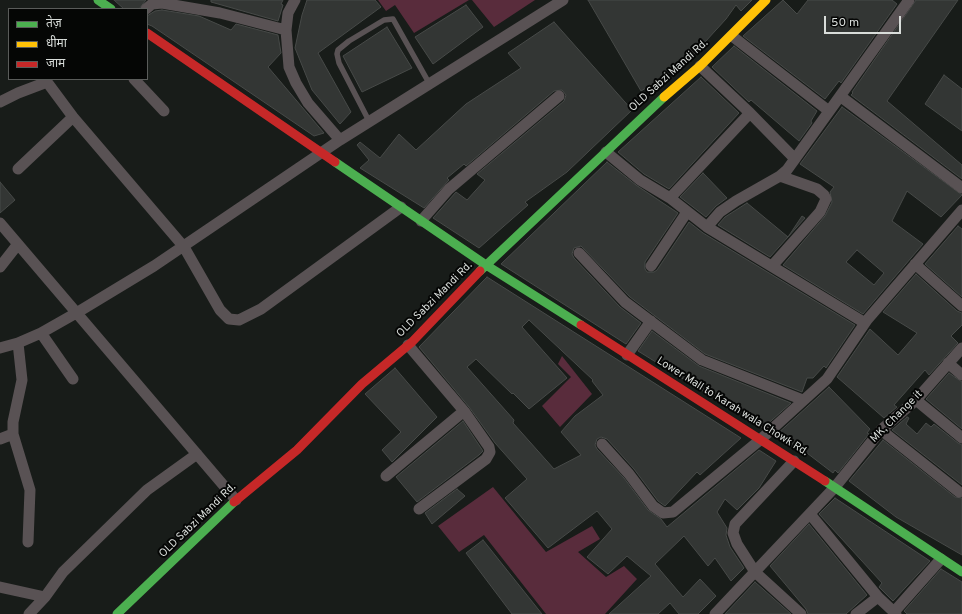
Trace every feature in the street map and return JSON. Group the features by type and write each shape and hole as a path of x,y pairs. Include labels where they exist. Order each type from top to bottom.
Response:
{"street":[{"path":"98,0 110,8"},
{"path":"295,0 288,13 286,30 289,66 296,83 308,103 340,140"},
{"path":"0,348 18,343 78,312 184,248 369,121 563,0"},
{"name":"OLD Sabzi Mandi Rd.","path":"117,614 193,543 236,500 297,450 362,384 408,345 486,265 646,114 732,36 766,0"},
{"path":"707,227 720,212 736,201 780,176 795,159 909,0"},
{"path":"147,8 152,4 162,3 220,13 286,30"},
{"name":"Lower Mall to Karah wala Chowk Rd.","path":"148,34 486,265 835,487 962,572"},
{"path":"732,36 829,112"},
{"path":"700,66 750,113 795,159"},
{"path":"0,102 49,80 73,117 184,248 220,310 229,319 239,320 261,309 401,207"},
{"path":"135,80 164,111"},
{"path":"421,221 450,189 559,96"},
{"path":"840,96 962,188"},
{"path":"670,198 750,113"},
{"path":"18,169 73,117"},
{"path":"606,152 640,180 670,198 707,227 865,323"},
{"path":"772,266 820,212 826,199 817,189 780,176"},
{"path":"602,444 629,474 653,506 669,514 673,512 760,440 826,379 865,323 962,210"},
{"path":"651,266 687,212"},
{"path":"0,223 78,312 236,500"},
{"path":"0,266 18,244"},
{"path":"579,253 625,302 702,360 803,400"},
{"path":"915,264 962,306"},
{"path":"627,355 651,321"},
{"path":"40,332 73,379"},
{"path":"18,343 22,380 13,422 13,434 30,490 28,542"},
{"path":"408,345 464,411 489,447 490,452 486,459 419,509"},
{"name":"MK, Change it","path":"715,614 835,487 881,430 916,400 962,348"},
{"path":"948,363 962,375"},
{"path":"916,400 962,438"},
{"path":"386,476 464,411"},
{"path":"881,430 959,492"},
{"path":"0,440 13,434"},
{"path":"29,614 45,597 63,572 147,490 197,454"},
{"path":"794,461 735,524 733,533 737,544 755,572 801,614"},
{"path":"810,514 878,597 895,613 941,559"},
{"path":"0,587 45,597"},
{"path":"856,614 878,597"}],"lane":[{"path":"369,121 347,82 336,54 338,50 350,41 384,20 393,20 429,83"}],"shaded area":[{"path":"378,0 469,0 414,33 395,5 386,11"},
{"path":"472,0 535,0 494,27"},
{"path":"562,356 592,394 560,427 542,406 571,377 558,364"},
{"path":"493,487 546,552 592,526 600,539 578,552 606,577 624,566 637,579 605,614 546,614 484,535 459,552 438,526"}],"building":[{"path":"114,0 146,0 140,8 123,8"},
{"path":"211,0 283,0 281,4 283,5 278,21 211,2"},
{"path":"307,0 375,0 381,7 318,53 351,112 340,124 312,90 295,48 302,15"},
{"path":"588,0 752,0 741,11 736,5 726,19 685,64 641,91"},
{"path":"783,0 797,14 808,0 892,0 897,4 841,83 839,81 825,99 743,36"},
{"path":"916,0 958,0 887,101 962,165 962,179 851,95"},
{"path":"466,5 483,27 433,64 415,37"},
{"path":"162,10 199,16 231,30 236,24 278,35 281,53 268,67 324,133 314,136 148,24 148,15 155,11"},
{"path":"554,22 632,110 567,172 525,202 528,205 479,248 433,218 456,192 467,200 485,180 477,174 564,101 566,95 562,90 554,91 466,166 464,164 447,178 449,180 424,208 360,168 369,160 357,145 360,142 380,158 399,134 416,150 466,104 521,68 508,53"},
{"path":"387,27 412,68 362,92 343,56"},
{"path":"734,46 817,111 811,121 812,123 799,141 751,100 749,102 712,67"},
{"path":"944,75 962,89 962,131 925,104"},
{"path":"701,77 739,113 669,189 644,174 618,152"},
{"path":"842,107 962,195 941,217 907,191 892,221 923,244 863,314 783,265 825,216 832,202 830,192 834,187 800,164","holes":["857,250 884,273 874,285 846,262"]},
{"path":"607,162 636,185 678,213 645,262 645,269 647,272 654,272 657,270 689,222 703,233 855,325 826,368 824,366 813,378 807,378 802,392 705,354 630,297 581,246 574,248 572,254 574,258 620,307 641,323 626,344 501,264"},
{"path":"703,173 727,198 716,206 706,217 680,197"},
{"path":"0,182 15,200 0,213"},
{"path":"747,203 788,237 770,257 718,225 725,217"},
{"path":"802,216 805,218 788,237"},
{"path":"958,226 962,229 962,297 925,264"},
{"path":"916,274 957,311 962,313 962,325 951,336 958,343 929,375 925,370 894,405 897,407 884,418 837,377 870,329 898,355 917,333 883,312"},
{"path":"487,277 741,438 700,475 697,472 665,506 658,501 634,469 607,439 601,437 597,439 595,445 597,449 624,478 648,510 661,519 667,527 759,450 776,461 759,488 737,510 725,499 717,512 727,528 726,535 730,547 744,568 731,581 715,558 708,566 684,536 655,564 683,597 700,579 716,596 698,614 679,614 670,603 658,614 609,614 651,576 627,556 608,574 587,557 612,529 597,511 548,548 505,498 527,479 495,443 469,407 419,347","holes":["529,320 593,380 592,381 603,395 575,416 561,432 581,455 554,469 513,423 514,420 467,367 476,359 529,409 567,378 522,327"]},
{"path":"652,331 699,366 791,403 763,428 708,391 706,393 638,351"},
{"path":"395,368 437,417 392,462 382,450 401,432 365,394"},
{"path":"949,373 962,382 962,429 926,399"},
{"path":"829,387 870,429 867,433 869,434 838,473 835,470 833,473 803,450 801,453 775,436"},
{"path":"907,417 909,418 906,424 917,434 926,423 931,427 934,424 962,445 962,485 892,430"},
{"path":"463,421 483,451 417,502 396,477"},
{"path":"883,440 955,497 962,498 962,555 896,517 849,481"},
{"path":"457,489 465,496 432,524 425,513"},
{"path":"835,498 930,561 893,601 879,587 882,583 819,514"},
{"path":"809,524 867,595 846,614 808,614 806,609 770,566"},
{"path":"483,540 542,614 512,614 466,553"},
{"path":"941,569 962,582 962,614 907,614 904,611"},
{"path":"755,582 791,614 725,614"}],"traffic: fast":[{"path":"98,0 110,8"},
{"path":"480,271 664,97"},
{"path":"335,162 486,265 581,325"},
{"path":"825,481 962,572"},
{"path":"117,614 234,502"}],"traffic: slow":[{"path":"664,97 700,66 766,0"}],"traffic: jam":[{"path":"148,34 335,162"},
{"path":"234,502 297,450 362,384 412,342 480,271"},
{"path":"581,325 825,481"}]}
